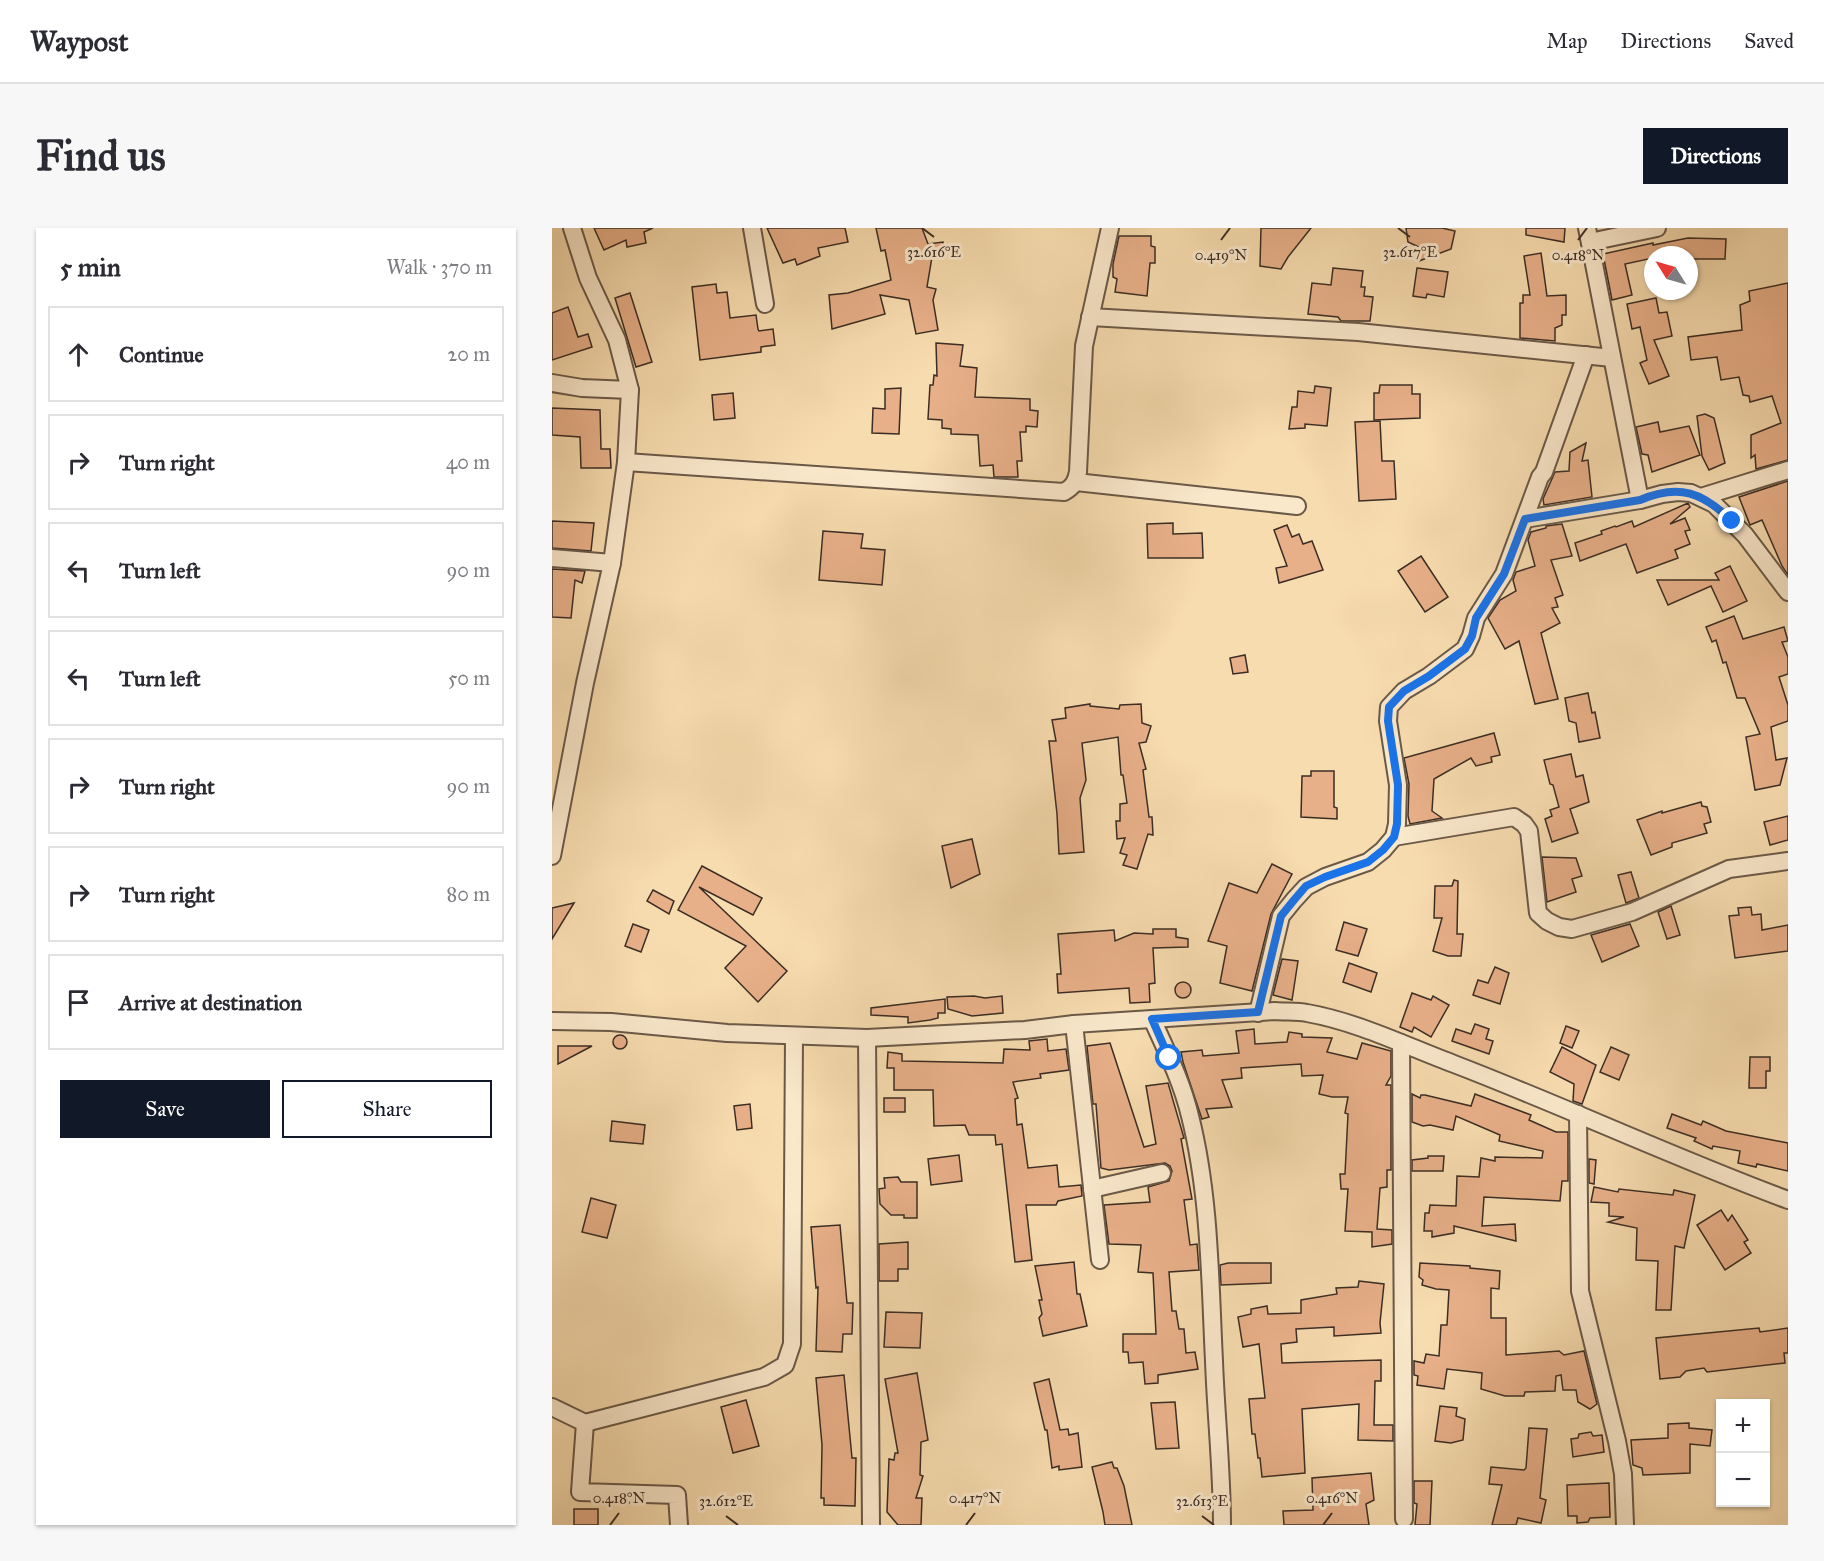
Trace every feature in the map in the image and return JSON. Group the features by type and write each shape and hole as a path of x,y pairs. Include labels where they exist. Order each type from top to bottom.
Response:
{"street":[{"path":"552,856 585,683 612,563 626,462 630,390 617,340 588,278 572,228"},
{"path":"752,228 765,304"},
{"path":"626,462 1064,492 1076,482 1078,472 1084,346 1110,228"},
{"path":"1640,500 1589,235 1657,228"},
{"path":"1090,317 1358,332 1612,358"},
{"path":"1258,1012 1281,916 1306,886 1368,862 1394,837 1397,824 1398,785 1388,721 1389,707 1404,691 1435,672 1465,649 1472,636 1476,618 1504,574 1586,355"},
{"path":"552,383 582,388 630,390"},
{"path":"1701,497 1788,470"},
{"path":"1076,482 1297,506"},
{"path":"1525,519 1678,492 1701,497 1714,504 1746,535 1788,592"},
{"path":"552,558 612,563"},
{"path":"1394,837 1514,817 1520,820 1529,831 1538,913 1559,927 1572,929 1632,912 1729,869 1788,861"},
{"path":"552,1021 611,1022 727,1033 867,1038 1025,1030 1074,1024 1258,1012 1305,1013 1352,1025 1401,1043 1788,1200"},
{"path":"1152,1019 1178,1078 1190,1116 1198,1161 1208,1236 1222,1484 1222,1525"},
{"path":"1074,1024 1100,1260"},
{"path":"552,1407 585,1423 764,1377 785,1365 792,1344 794,1036"},
{"path":"867,1038 871,1525"},
{"path":"1401,1043 1404,1519"},
{"path":"1578,1114 1580,1291 1617,1441 1623,1474 1624,1525"},
{"path":"1092,1189 1162,1173"},
{"path":"585,1423 579,1492 677,1495 679,1525"}],"building":[{"path":"594,228 653,228 644,232 646,243 627,247 626,240 604,250"},
{"path":"767,228 845,228 848,242 818,248 820,256 797,265 795,259 783,263"},
{"path":"876,228 922,228 928,244 943,242 945,255 932,257 927,287 936,289 933,300 938,330 916,334 909,300 880,295 885,314 832,329 829,295 848,293 891,280 885,250 881,251"},
{"path":"1261,228 1311,228 1281,269 1260,266"},
{"path":"1406,228 1442,228 1455,231 1451,249 1419,261 1421,248 1408,242"},
{"path":"1526,228 1565,228 1564,242 1526,235"},
{"path":"1119,236 1151,236 1151,246 1155,247 1155,263 1150,263 1147,296 1115,292 1117,279 1113,277 1113,264"},
{"path":"1688,238 1726,239 1725,259 1698,259 1698,246 1644,246 1644,260 1625,264 1632,295 1612,300 1603,254 1653,243 1653,245"},
{"path":"1541,253 1547,296 1566,295 1566,315 1562,315 1562,325 1555,328 1555,341 1520,338 1520,303 1523,303 1523,295 1530,295 1524,256"},
{"path":"1333,268 1363,271 1361,287 1365,287 1364,296 1373,297 1370,321 1341,321 1338,317 1308,314 1312,283 1331,285"},
{"path":"1417,268 1448,272 1444,297 1427,294 1426,298 1413,296"},
{"path":"1788,283 1788,460 1756,469 1755,455 1751,458 1751,435 1781,423 1772,396 1750,402 1749,396 1743,395 1739,377 1721,380 1717,357 1691,360 1688,337 1742,330 1740,305 1750,301 1749,291"},
{"path":"716,284 717,293 727,292 730,318 756,315 759,331 773,329 775,345 761,347 761,352 700,360 692,287"},
{"path":"630,293 652,362 636,367 615,298"},
{"path":"1656,300 1659,313 1667,312 1672,336 1654,340 1669,376 1649,384 1640,363 1647,360 1640,327 1632,329 1627,304"},
{"path":"568,307 578,337 588,334 592,347 552,360 552,313"},
{"path":"936,343 963,345 960,366 977,368 975,397 1030,399 1030,410 1038,411 1037,427 1026,426 1026,432 1020,432 1022,461 1017,461 1018,477 994,477 993,465 980,466 978,435 951,434 951,429 942,428 942,420 928,419 930,385 933,385 934,375 937,376"},
{"path":"1380,385 1412,385 1412,394 1420,394 1420,418 1374,420 1374,393 1379,393"},
{"path":"1315,386 1331,388 1327,426 1305,424 1305,428 1289,429 1292,407 1297,407 1298,391 1314,393"},
{"path":"901,388 899,434 872,433 873,408 885,409 885,389"},
{"path":"733,393 735,418 714,420 712,395"},
{"path":"552,408 600,410 601,449 610,449 611,468 581,468 580,437 552,435"},
{"path":"1705,414 1714,418 1725,463 1709,470 1702,456 1697,416"},
{"path":"1380,421 1382,461 1394,461 1396,499 1359,501 1355,422"},
{"path":"1658,422 1660,432 1689,426 1700,455 1652,472 1648,455 1642,454 1636,427"},
{"path":"1586,443 1582,461 1588,460 1592,497 1544,505 1543,499 1555,472 1569,471 1570,452"},
{"path":"1788,481 1788,575 1762,520 1750,525 1739,497"},
{"path":"1688,503 1690,507 1670,524 1685,518 1690,530 1685,531 1690,544 1675,550 1678,558 1637,573 1626,544 1580,561 1575,543 1602,534 1601,531 1632,521 1634,527"},
{"path":"552,521 594,523 591,551 552,548"},
{"path":"1173,523 1173,534 1202,533 1203,558 1148,558 1147,524"},
{"path":"1562,524 1572,556 1551,560 1563,595 1555,598 1558,607 1552,608 1560,623 1541,633 1558,699 1535,704 1519,641 1505,649 1488,618 1500,600 1516,591 1513,580 1516,572 1535,566 1528,540 1531,532 1546,528 1546,526"},
{"path":"1287,525 1292,537 1299,534 1303,544 1312,541 1323,570 1279,583 1276,568 1287,566 1274,530"},
{"path":"823,531 863,534 861,548 885,550 882,585 819,580"},
{"path":"1421,556 1448,597 1425,612 1398,571"},
{"path":"1730,566 1747,601 1723,612 1711,586 1668,605 1657,580 1719,580 1715,573"},
{"path":"552,569 585,571 582,583 575,580 571,618 552,617"},
{"path":"1734,616 1743,639 1784,627 1788,641 1782,642 1788,657 1788,674 1779,677 1788,705 1788,721 1771,727 1776,760 1787,758 1780,785 1755,790 1746,737 1760,734 1745,698 1737,698 1726,662 1723,663 1716,640 1712,642 1706,627"},
{"path":"1245,655 1248,672 1233,674 1230,658"},
{"path":"1588,693 1592,713 1595,712 1600,738 1579,742 1576,723 1569,721 1565,698"},
{"path":"1090,704 1090,706 1119,709 1120,705 1141,704 1142,723 1151,726 1146,742 1139,743 1146,769 1143,770 1153,835 1148,834 1137,869 1123,865 1127,855 1120,853 1125,838 1117,839 1116,821 1120,821 1120,804 1127,803 1123,775 1121,775 1118,737 1082,743 1086,780 1080,798 1084,852 1059,854 1049,741 1056,741 1052,720 1066,718 1065,708"},
{"path":"1494,733 1500,755 1491,757 1492,762 1476,766 1471,758 1434,779 1432,811 1442,818 1410,824 1409,784 1404,758"},
{"path":"1571,754 1576,777 1583,775 1589,802 1570,809 1578,833 1552,842 1545,819 1552,816 1550,810 1559,807 1544,760"},
{"path":"1311,771 1334,771 1334,807 1337,808 1337,819 1301,817 1302,776 1311,776"},
{"path":"1701,802 1702,806 1707,807 1711,822 1704,824 1707,833 1672,843 1672,847 1651,855 1637,820 1662,811 1662,813"},
{"path":"1788,816 1788,840 1770,845 1764,822"},
{"path":"972,839 980,874 951,888 942,846"},
{"path":"1542,857 1576,858 1582,876 1572,879 1576,892 1547,902"},
{"path":"1272,864 1292,874 1271,914 1252,991 1220,983 1227,946 1208,941 1229,883 1257,893"},
{"path":"702,866 762,898 753,915 699,887 787,971 758,1002 725,968 746,946 678,910"},
{"path":"1631,872 1639,898 1626,903 1618,875"},
{"path":"1454,880 1458,881 1457,934 1463,934 1461,956 1448,956 1433,951 1442,918 1434,918 1435,886 1452,886"},
{"path":"653,890 674,901 669,914 647,901"},
{"path":"574,903 552,939 552,908"},
{"path":"1671,906 1680,935 1667,939 1658,912"},
{"path":"1751,907 1752,915 1761,914 1762,930 1788,925 1788,951 1735,958 1729,916 1739,915 1738,908"},
{"path":"1344,922 1367,929 1358,956 1336,950"},
{"path":"633,924 649,930 641,952 625,946"},
{"path":"1630,924 1639,946 1602,962 1591,935"},
{"path":"1153,929 1176,929 1176,937 1188,939 1188,947 1153,948 1155,983 1149,984 1150,1002 1130,1003 1129,988 1058,993 1057,974 1061,974 1058,934 1114,930 1115,941 1134,933 1153,934"},
{"path":"1282,959 1298,961 1292,1000 1273,995"},
{"path":"1349,963 1377,973 1371,992 1343,982"},
{"path":"1495,967 1509,973 1500,1004 1473,995 1478,980 1488,983"},
{"path":"1180,982 1186,982 1191,990 1189,996 1180,998 1175,993 1175,987"},
{"path":"1412,993 1431,1000 1433,996 1449,1005 1431,1037 1414,1027 1412,1032 1400,1027"},
{"path":"1002,996 1003,1013 972,1016 948,1009 947,997 985,998"},
{"path":"945,999 945,1013 938,1013 938,1018 930,1020 908,1023 908,1017 871,1015 871,1008"},
{"path":"1475,1024 1489,1029 1486,1039 1493,1041 1489,1054 1452,1041 1456,1029 1471,1034"},
{"path":"1566,1026 1579,1031 1572,1048 1560,1043"},
{"path":"1254,1029 1255,1044 1287,1042 1289,1032 1302,1034 1302,1037 1332,1038 1327,1052 1357,1059 1362,1043 1391,1051 1391,1076 1386,1085 1391,1085 1391,1170 1387,1170 1387,1187 1380,1188 1377,1229 1392,1230 1392,1244 1372,1247 1372,1232 1345,1231 1348,1189 1341,1189 1340,1174 1345,1174 1348,1114 1345,1113 1348,1097 1319,1094 1323,1075 1302,1076 1301,1064 1241,1068 1242,1078 1222,1080 1232,1107 1206,1109 1209,1117 1202,1119 1181,1052 1202,1050 1203,1056 1239,1053 1236,1031"},
{"path":"617,1035 623,1035 627,1042 623,1049 617,1049 613,1045 613,1039"},
{"path":"1047,1039 1048,1051 1066,1049 1069,1070 1040,1074 1041,1078 1013,1082 1018,1098 1015,1099 1017,1125 1022,1124 1028,1168 1057,1165 1059,1187 1081,1185 1082,1196 1058,1201 1056,1205 1026,1205 1032,1260 1015,1262 1002,1144 996,1145 995,1135 969,1135 965,1125 934,1126 933,1090 894,1090 894,1068 887,1068 888,1052 902,1054 902,1061 1003,1063 1004,1049 1030,1050 1029,1041"},
{"path":"1110,1043 1144,1147 1156,1144 1146,1086 1168,1083 1184,1138 1181,1139 1192,1199 1184,1200 1190,1245 1197,1244 1199,1270 1169,1272 1172,1311 1176,1311 1179,1329 1184,1329 1186,1353 1195,1352 1198,1369 1158,1375 1158,1383 1145,1384 1143,1362 1129,1363 1128,1352 1123,1352 1123,1334 1156,1334 1153,1273 1138,1272 1141,1245 1109,1244 1104,1205 1150,1202 1148,1187 1169,1181 1172,1171 1165,1163 1109,1170 1101,1168 1096,1104 1093,1104 1087,1046"},
{"path":"558,1046 592,1046 558,1064"},
{"path":"1562,1047 1596,1065 1582,1104 1573,1101 1574,1084 1550,1072"},
{"path":"1611,1047 1629,1055 1619,1080 1600,1072"},
{"path":"1750,1057 1770,1057 1770,1071 1766,1071 1766,1088 1749,1088"},
{"path":"1412,1094 1420,1098 1421,1095 1425,1095 1471,1106 1475,1094 1531,1115 1529,1120 1556,1132 1568,1132 1568,1181 1562,1181 1560,1201 1484,1197 1482,1226 1515,1224 1516,1241 1454,1226 1454,1233 1432,1237 1432,1231 1424,1231 1425,1213 1429,1213 1430,1205 1456,1206 1457,1176 1479,1177 1481,1158 1495,1161 1495,1157 1542,1158 1543,1151 1499,1141 1500,1135 1456,1116 1453,1130 1430,1125 1423,1126 1412,1122"},
{"path":"884,1098 905,1098 905,1112 884,1112"},
{"path":"750,1104 752,1128 737,1130 734,1106"},
{"path":"1672,1114 1701,1125 1703,1121 1726,1131 1788,1143 1788,1171 1757,1164 1756,1167 1738,1163 1740,1151 1713,1146 1712,1149 1694,1141 1696,1138 1667,1128"},
{"path":"612,1121 645,1125 643,1144 610,1141"},
{"path":"959,1155 962,1181 931,1185 928,1159"},
{"path":"1428,1156 1444,1156 1443,1171 1412,1171 1412,1160 1428,1158"},
{"path":"1589,1159 1596,1160 1594,1184 1589,1183"},
{"path":"898,1177 901,1182 917,1182 917,1218 891,1215 880,1204 879,1189 885,1188 884,1178"},
{"path":"1594,1187 1618,1192 1619,1189 1673,1195 1674,1190 1695,1195 1684,1248 1675,1246 1671,1310 1656,1310 1658,1261 1636,1260 1637,1228 1608,1222 1624,1217 1609,1216 1609,1203 1591,1202"},
{"path":"591,1198 616,1205 607,1238 582,1232"},
{"path":"1721,1210 1728,1221 1732,1215 1748,1240 1744,1242 1751,1253 1725,1270 1697,1225"},
{"path":"840,1225 847,1303 853,1303 852,1334 843,1334 842,1352 816,1351 818,1287 816,1288 811,1227"},
{"path":"908,1242 908,1269 898,1269 898,1281 879,1281 879,1244"},
{"path":"1074,1262 1077,1294 1080,1294 1087,1326 1043,1336 1039,1318 1042,1314 1039,1300 1042,1300 1035,1266"},
{"path":"1271,1263 1271,1283 1221,1285 1220,1265"},
{"path":"1420,1263 1470,1266 1470,1268 1500,1271 1499,1289 1491,1288 1491,1318 1506,1318 1506,1355 1559,1351 1564,1355 1584,1351 1597,1404 1590,1409 1578,1402 1576,1390 1563,1390 1561,1375 1556,1376 1555,1391 1525,1392 1524,1396 1505,1396 1481,1389 1482,1373 1447,1369 1444,1389 1417,1385 1418,1376 1414,1375 1414,1361 1424,1363 1426,1354 1439,1356 1441,1325 1447,1325 1449,1290 1422,1285 1423,1280 1419,1277"},
{"path":"1359,1281 1384,1284 1381,1333 1334,1336 1334,1327 1296,1329 1297,1342 1281,1344 1282,1363 1381,1360 1381,1381 1375,1381 1374,1425 1393,1425 1393,1441 1358,1440 1359,1404 1302,1409 1305,1473 1262,1477 1255,1434 1252,1434 1249,1399 1265,1398 1259,1344 1243,1347 1238,1317 1251,1314 1251,1309 1267,1306 1268,1314 1301,1313 1301,1300 1337,1294 1336,1288 1358,1287"},
{"path":"886,1312 922,1313 920,1348 884,1347"},
{"path":"1759,1328 1760,1332 1788,1328 1788,1353 1784,1353 1785,1363 1707,1372 1704,1368 1686,1371 1680,1377 1660,1379 1656,1338"},
{"path":"917,1373 928,1440 921,1442 920,1475 923,1476 916,1498 922,1498 921,1525 898,1525 887,1512 889,1459 894,1460 895,1453 898,1453 885,1379"},
{"path":"844,1375 852,1458 856,1458 855,1506 824,1505 824,1498 821,1498 822,1445 816,1378"},
{"path":"1049,1379 1060,1430 1068,1429 1069,1435 1078,1433 1082,1467 1059,1470 1059,1466 1052,1468 1047,1430 1045,1430 1034,1383"},
{"path":"746,1400 759,1446 733,1453 721,1407"},
{"path":"1175,1402 1179,1448 1156,1449 1151,1403"},
{"path":"1440,1406 1457,1408 1456,1416 1465,1419 1463,1440 1451,1443 1435,1441"},
{"path":"1689,1423 1689,1428 1712,1430 1710,1446 1690,1444 1690,1473 1643,1475 1642,1468 1633,1465 1631,1440 1668,1438 1668,1424"},
{"path":"1529,1428 1547,1429 1540,1498 1546,1500 1541,1523 1518,1518 1516,1525 1492,1525 1502,1485 1489,1484 1491,1467 1524,1470 1526,1468"},
{"path":"1591,1432 1593,1436 1602,1435 1604,1452 1573,1457 1571,1439 1578,1438 1579,1434"},
{"path":"1112,1462 1124,1486 1132,1525 1105,1525 1092,1467"},
{"path":"1371,1473 1374,1500 1366,1504 1369,1525 1284,1525 1283,1511 1313,1510 1312,1478"},
{"path":"1414,1481 1432,1481 1430,1525 1415,1525 1417,1504 1414,1503"},
{"path":"1609,1483 1610,1517 1590,1518 1588,1522 1577,1523 1577,1516 1568,1516 1567,1485"},
{"path":"574,1509 598,1509 598,1525 574,1525"}],"route":[{"path":"1169,1058 1152,1019 1258,1012 1281,916 1306,886 1368,862 1394,837 1397,824 1398,785 1387,713 1389,707 1404,691 1429,676 1465,649 1472,636 1476,618 1504,574 1525,519 1678,492 1701,497 1714,504 1732,521"}]}
